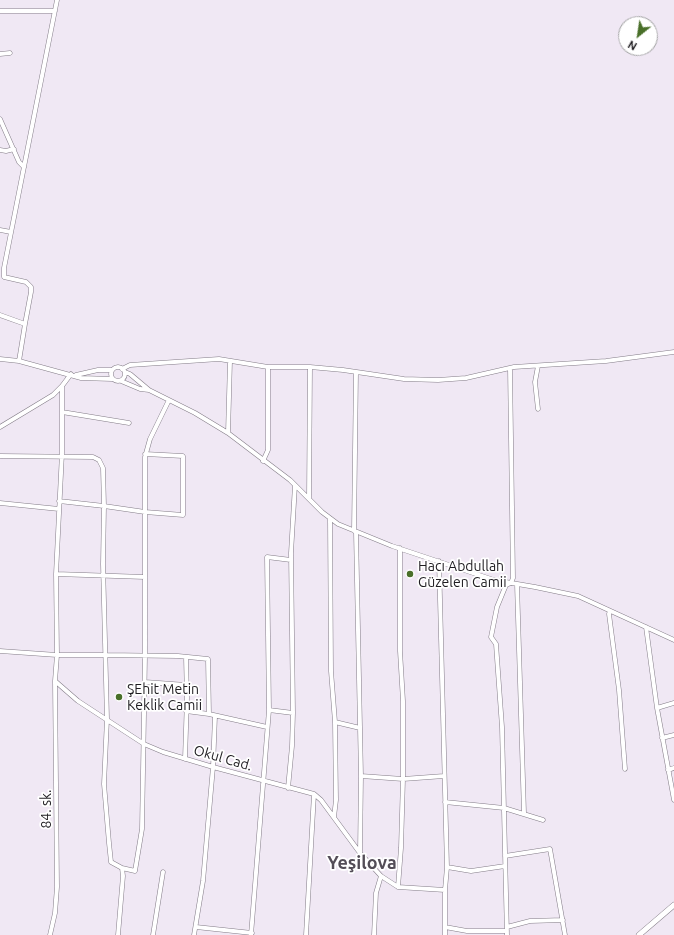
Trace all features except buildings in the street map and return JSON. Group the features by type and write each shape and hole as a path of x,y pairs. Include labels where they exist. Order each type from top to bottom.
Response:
{"street":[{"path":"19,361 31,287 26,282 2,277 57,0"},
{"path":"0,11 55,11"},
{"path":"0,54 10,53"},
{"path":"0,119 19,162 24,167"},
{"path":"0,150 6,151 14,149"},
{"path":"0,230 11,232"},
{"path":"0,315 25,324"},
{"path":"123,370 130,365 219,359 230,362 268,366 310,367 356,372 404,380 438,380 466,378 510,368 606,361 674,352"},
{"path":"0,359 19,361 81,378 112,379 140,389 149,390"},
{"path":"228,433 230,362"},
{"path":"263,461 268,450 268,366"},
{"path":"538,366 535,382 538,409"},
{"path":"0,426 53,395 73,375 98,370 112,370 117,367 130,374 149,390 195,413 228,433 294,485 309,500 338,524 400,548 494,580 578,596 674,640"},
{"path":"309,500 310,367"},
{"path":"507,931 502,727 496,644 491,637 497,607 506,585 511,583 513,578 510,368"},
{"path":"112,370 110,373 112,379"},
{"path":"121,381 124,377 123,370"},
{"path":"356,372 355,531 361,776 360,853"},
{"path":"55,681 57,656 56,574 62,456 62,386"},
{"path":"0,456 90,457 99,460 103,468 107,719 104,784 111,862 122,868 136,871 142,829 144,744 145,454 150,439 169,400"},
{"path":"62,412 129,423"},
{"path":"59,501 145,512 183,515 183,456 145,454"},
{"path":"288,788 293,713 291,560 294,485"},
{"path":"0,503 59,509"},
{"path":"330,518 331,671 335,722 336,800 334,817"},
{"path":"398,888 403,779 403,701 400,651 400,548"},
{"path":"196,927 252,934 269,710 268,557 291,560"},
{"path":"439,561 444,802 447,867 445,890 445,935"},
{"path":"56,574 145,577"},
{"path":"517,584 524,814"},
{"path":"610,611 609,614 619,690 625,769"},
{"path":"646,627 657,708 674,800"},
{"path":"0,651 57,656 106,655 208,659 209,714"},
{"path":"185,758 186,657"},
{"name":"Okul Cad.","path":"55,681 78,701 144,744 163,752 213,767 314,794"},
{"name":"84. sk.","path":"50,935 55,913 57,887 55,681"},
{"path":"145,682 186,685"},
{"path":"657,708 674,703"},
{"path":"269,710 293,713"},
{"path":"186,711 209,714 267,727"},
{"path":"194,935 203,881 213,767 215,716"},
{"path":"335,722 360,728"},
{"path":"662,738 674,735"},
{"path":"668,770 674,768"},
{"path":"361,776 403,779 444,776"},
{"path":"314,794 321,800 360,853 381,876 398,888 445,890"},
{"path":"306,935 314,794"},
{"path":"444,802 504,808 543,820"},
{"path":"505,856 550,849 565,935"},
{"path":"447,867 471,871 505,866"},
{"path":"118,935 123,876 122,868"},
{"path":"153,935 163,872"},
{"path":"374,935 376,893 381,876"},
{"path":"639,935 674,905"},
{"path":"445,927 484,933 507,931 530,921 563,920"}],"place":[{"name":"Hacı Abdullah Güzelen Camii","path":"410,574"},
{"name":"ŞEhit Metin Keklik Camii","path":"119,697"}],"district":[{"name":"Yeşilova","path":"362,863"}]}
